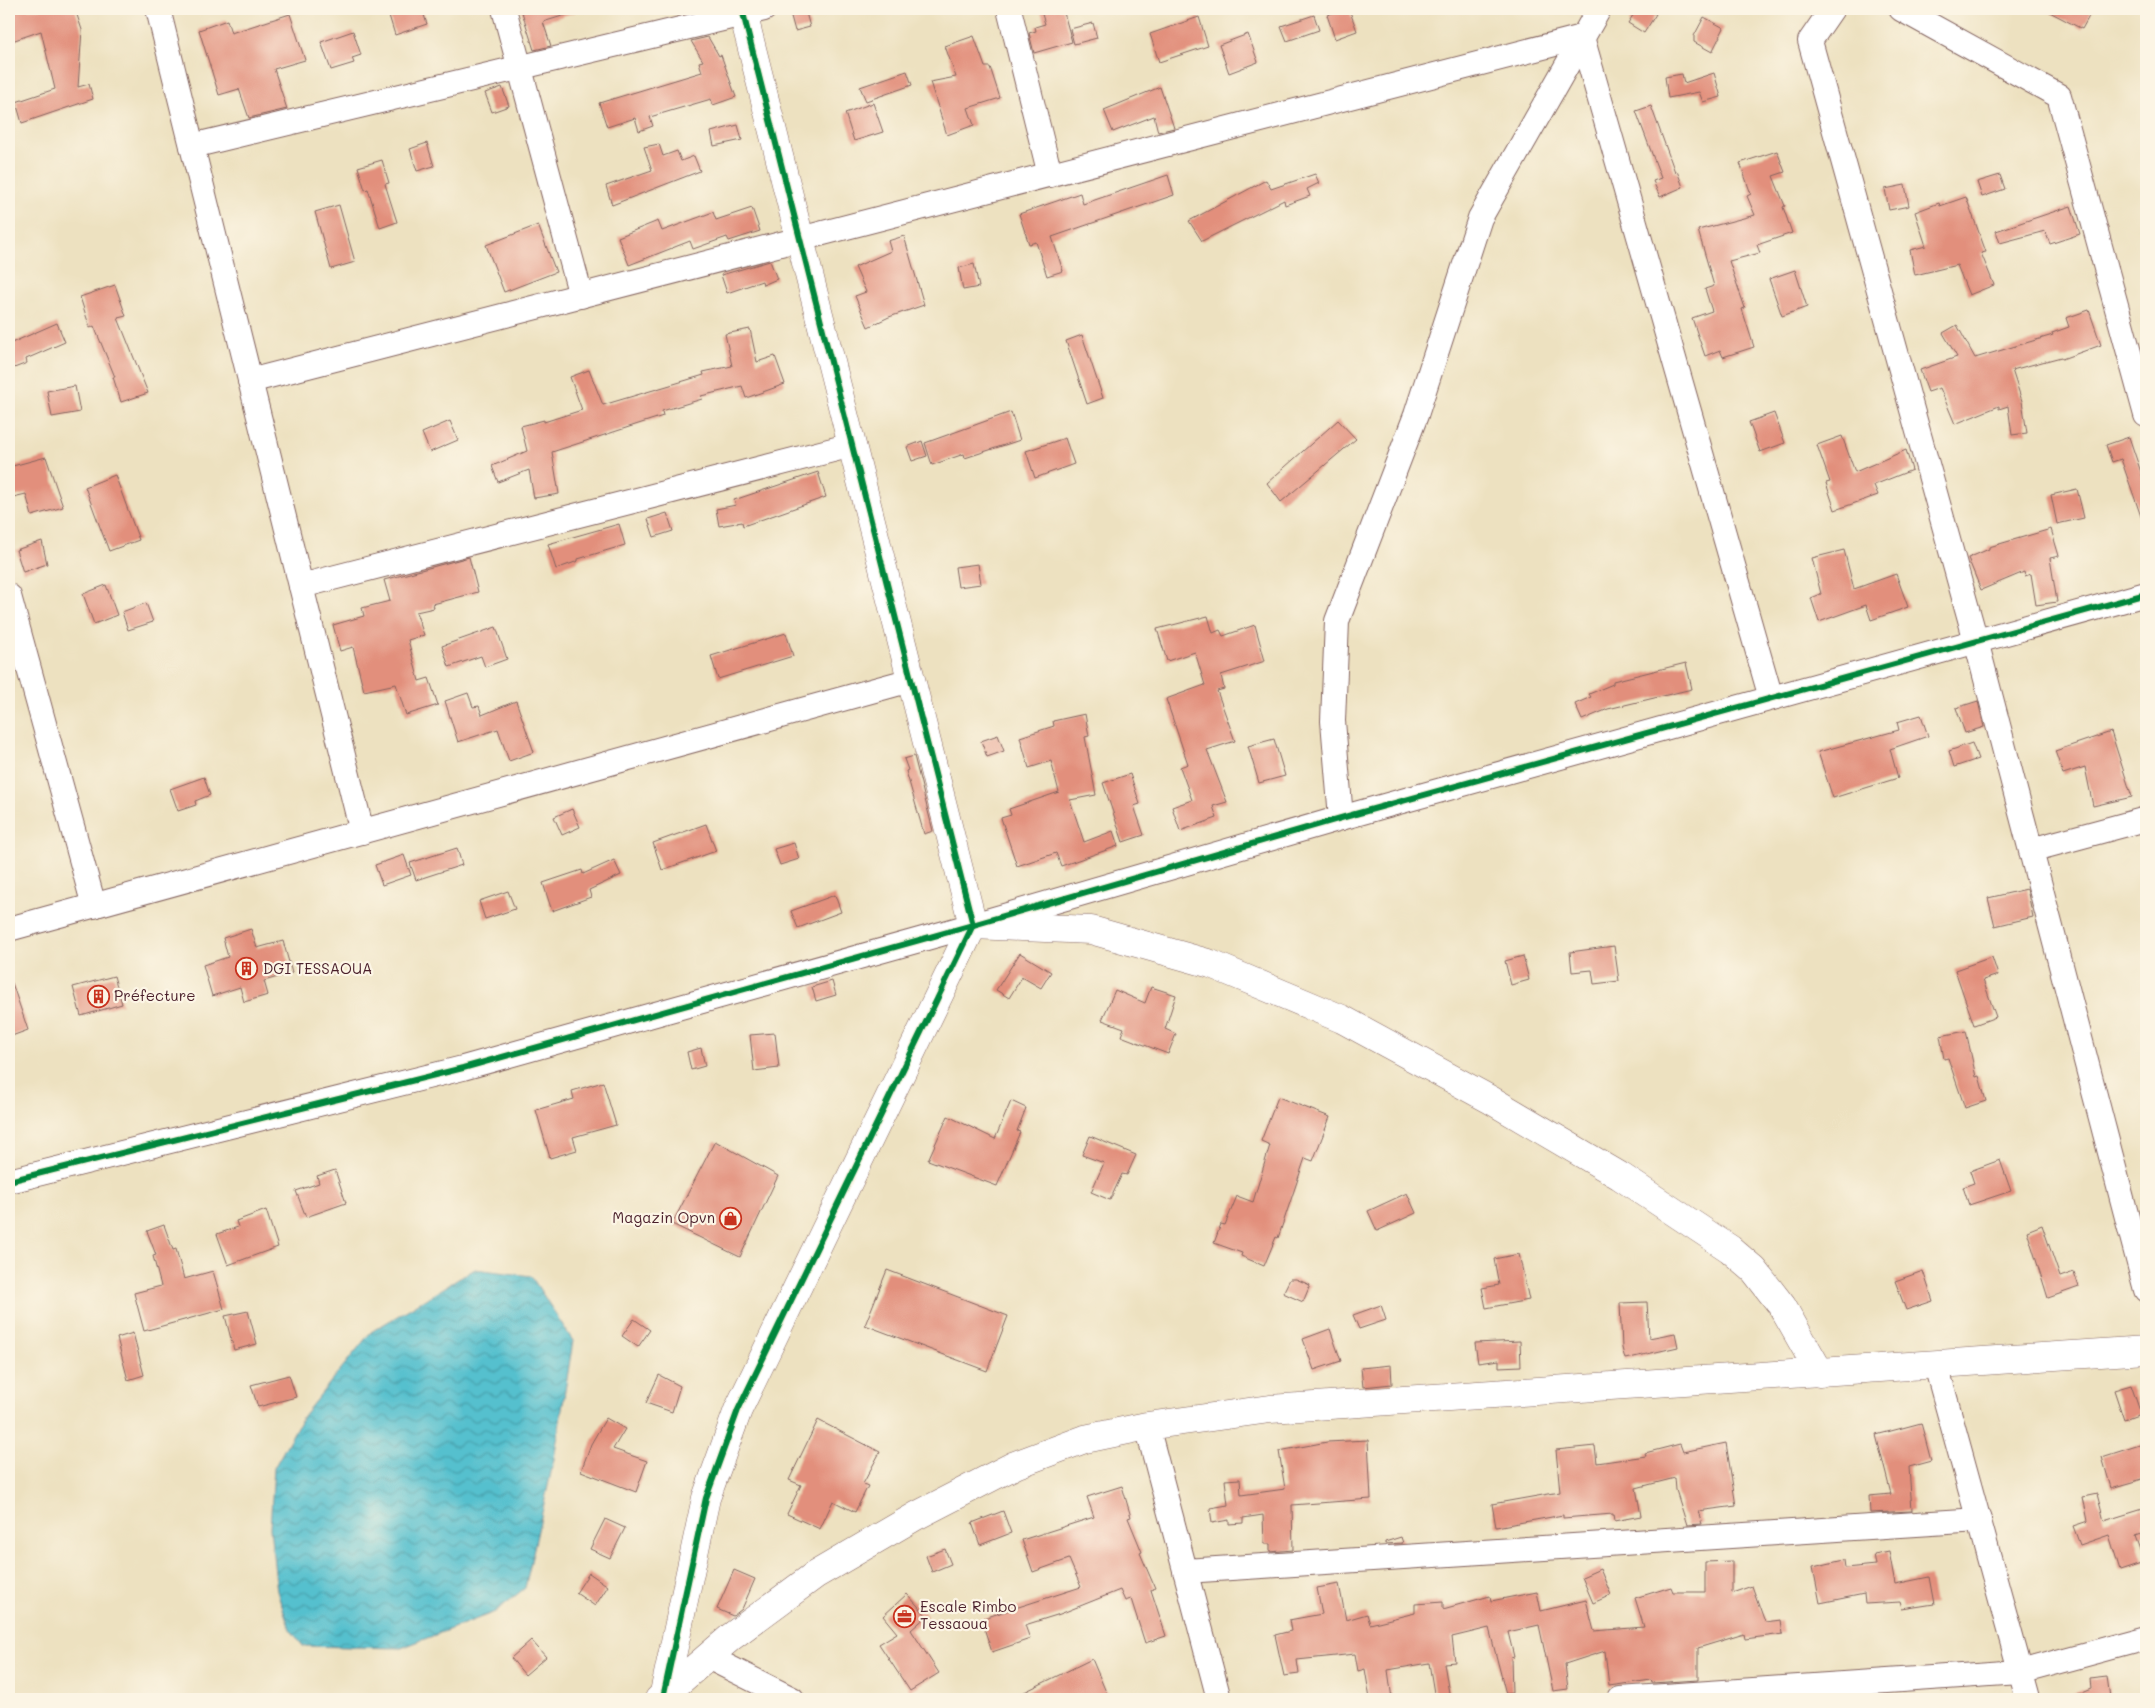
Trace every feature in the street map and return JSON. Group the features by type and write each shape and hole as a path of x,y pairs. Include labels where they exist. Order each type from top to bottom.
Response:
{"main road":[{"path":"662,1696 706,1498 738,1410 973,925 800,239 750,11"},
{"path":"973,925 1091,930 1211,964 1342,1019 1491,1100 1620,1176 1730,1249 1754,1270 1782,1306 1820,1373"},
{"path":"662,1696 708,1657 815,1574 916,1516 1016,1465 1085,1439 1147,1426 1270,1409 2146,1350"}],"street":[{"path":"158,9 362,832"},
{"path":"504,9 580,296"},
{"path":"1009,9 1050,175"},
{"path":"1341,818 1333,721 1337,620 1416,415 1480,218 1599,9"},
{"path":"1832,9 1810,41 2141,1248 2146,1290"},
{"path":"1901,9 2059,96 2146,415"},
{"path":"192,146 750,11"},
{"path":"250,381 1582,37"},
{"path":"1582,37 1771,698"},
{"path":"301,586 852,444"},
{"path":"9,1181 463,1068 973,925 1341,818 2146,594"},
{"path":"9,596 94,906"},
{"path":"9,929 911,680"},
{"path":"2031,850 2146,819"},
{"path":"1936,1365 2028,1699"},
{"path":"1147,1426 1219,1699"},
{"path":"1185,1571 1979,1520"},
{"path":"1620,1699 2020,1672 2146,1638"},
{"path":"708,1657 792,1699"}],"water":[{"path":"475,1269 531,1276 573,1341 554,1459 525,1588 495,1612 401,1648 303,1646 290,1629 277,1591 270,1528 274,1468 303,1416 371,1332"}],"building":[{"path":"9,9 75,9 82,30 78,87 89,84 93,99 22,123 16,102 55,89 41,31 9,42"},
{"path":"387,9 422,9 427,24 395,35"},
{"path":"521,9 575,9 575,12 543,22 551,46 534,50"},
{"path":"789,9 805,9 810,27 795,31"},
{"path":"1063,9 1072,42 1034,53 1029,33 1036,31 1035,27 1045,24 1041,11"},
{"path":"1349,9 1357,31 1335,39 1327,15"},
{"path":"1637,9 1646,9 1656,14 1644,33 1628,23"},
{"path":"2044,9 2093,9 2082,29"},
{"path":"290,14 305,60 274,69 287,109 249,118 239,89 219,95 199,30 227,20 231,33"},
{"path":"1314,15 1319,30 1287,41 1281,26"},
{"path":"1199,17 1208,46 1159,62 1150,34"},
{"path":"1704,17 1724,28 1712,52 1694,42 1694,36"},
{"path":"1093,23 1097,38 1074,44 1070,29"},
{"path":"353,31 361,55 352,58 354,63 331,70 321,42"},
{"path":"1248,34 1258,62 1229,73 1219,45"},
{"path":"974,36 985,67 990,67 1000,98 968,108 974,125 947,135 930,82 956,77 945,46"},
{"path":"708,37 719,56 721,55 736,97 713,105 711,99 650,117 653,126 639,131 635,118 607,127 599,103 702,72 699,62 703,61 691,41"},
{"path":"907,71 912,85 866,101 860,87"},
{"path":"1714,73 1721,97 1703,102 1699,92 1668,98 1665,77 1682,74 1684,83"},
{"path":"502,87 509,106 492,112 485,93"},
{"path":"1160,87 1174,128 1158,132 1154,116 1113,132 1104,110"},
{"path":"873,103 883,132 854,141 845,113"},
{"path":"1651,106 1675,172 1677,171 1683,187 1660,197 1653,181 1661,178 1636,111"},
{"path":"738,125 742,140 714,146 711,132"},
{"path":"427,143 434,166 417,171 410,149"},
{"path":"659,144 663,156 677,151 681,161 694,156 700,171 612,205 606,186 652,170 644,147"},
{"path":"1777,151 1785,172 1773,176 1785,206 1783,207 1792,233 1757,245 1760,253 1729,261 1745,308 1742,309 1754,347 1723,357 1720,350 1705,356 1692,318 1712,311 1705,289 1714,286 1698,230 1755,215 1747,196 1751,194 1740,163"},
{"path":"382,160 389,183 385,184 397,222 380,228 368,189 365,190 358,167"},
{"path":"1315,174 1319,183 1307,189 1310,196 1285,205 1284,200 1202,241 1189,221 1266,180 1271,189"},
{"path":"1168,175 1174,195 1052,237 1063,271 1047,276 1036,242 1029,244 1019,214 1080,193 1083,204"},
{"path":"2000,175 2005,189 1982,197 1977,182"},
{"path":"1905,185 1909,206 1889,210 1885,189"},
{"path":"1966,197 1986,252 1981,253 1994,285 1969,295 1957,265 1915,275 1910,250 1926,246 1915,212 1939,203 1940,206"},
{"path":"339,205 355,262 331,269 315,212"},
{"path":"2071,206 2080,234 2050,244 2045,231 2000,243 1996,231"},
{"path":"752,208 760,231 729,241 727,237 693,249 690,241 629,265 618,237 658,221 662,231 713,212 716,220"},
{"path":"538,225 556,272 504,292 486,245"},
{"path":"904,236 924,305 889,317 868,327 855,296 866,292 855,267 891,251 888,241"},
{"path":"770,261 777,279 763,285 762,281 727,293 721,275"},
{"path":"974,264 979,287 963,290 959,268"},
{"path":"1795,270 1807,307 1782,316 1769,279"},
{"path":"115,285 126,316 118,318 148,393 121,402 113,377 115,377 94,326 90,328 80,297"},
{"path":"2089,310 2101,345 2062,359 2061,357 2012,370 2022,401 2027,433 2012,435 2008,406 1999,409 1999,406 1955,424 1940,388 1928,392 1920,370 1957,357 1943,333 1957,325 1975,358 2053,335 2052,333 2069,327 2066,318"},
{"path":"57,323 65,342 26,359 27,363 9,370 9,344"},
{"path":"750,329 757,362 775,356 785,384 746,398 742,386 701,396 702,399 662,411 663,416 552,452 559,494 534,498 529,470 498,482 492,466 527,451 521,426 544,420 544,422 582,410 570,377 589,370 603,405 704,375 703,372 732,366 725,334"},
{"path":"1082,335 1103,398 1087,404 1066,341"},
{"path":"75,386 80,412 52,417 47,391"},
{"path":"1011,412 1020,440 965,458 964,454 932,465 925,443"},
{"path":"1774,413 1785,443 1760,452 1749,422"},
{"path":"1338,420 1356,439 1281,502 1267,483"},
{"path":"450,421 458,440 430,452 422,433"},
{"path":"1842,436 1855,472 1906,450 1912,470 1874,485 1878,495 1835,510 1826,483 1830,482 1817,445"},
{"path":"2129,437 2146,487 2146,525 2144,525 2121,459 2112,462 2106,445"},
{"path":"1065,438 1074,464 1035,478 1026,451"},
{"path":"922,441 927,456 912,461 907,447"},
{"path":"46,457 63,507 32,516 26,494 9,498 9,467"},
{"path":"818,472 826,497 743,526 742,522 719,526 716,509 736,505 734,500"},
{"path":"115,475 139,540 109,551 85,487"},
{"path":"2077,489 2084,518 2057,524 2051,495"},
{"path":"667,513 673,531 654,537 648,519"},
{"path":"619,524 625,545 578,559 578,561 556,569 548,544"},
{"path":"2051,529 2059,556 2050,558 2057,602 2036,605 2031,574 2025,576 2024,572 1981,590 1968,558 1989,549 1989,547"},
{"path":"42,541 47,564 23,572 16,550"},
{"path":"1844,550 1854,589 1896,574 1908,607 1871,620 1866,605 1819,622 1811,598 1821,594 1812,558"},
{"path":"469,557 478,592 433,604 434,608 416,612 424,635 408,640 419,681 429,678 438,705 406,715 396,684 364,691 353,647 340,651 333,625 364,616 362,608 390,601 384,580"},
{"path":"978,564 981,584 958,587 955,567"},
{"path":"106,585 117,615 94,624 83,594"},
{"path":"146,603 153,622 128,630 122,612"},
{"path":"1208,616 1213,633 1220,630 1223,636 1255,625 1265,661 1221,675 1224,689 1217,691 1235,741 1207,750 1227,802 1213,806 1217,818 1180,831 1172,807 1192,800 1180,767 1188,764 1166,699 1205,685 1195,652 1167,661 1157,629"},
{"path":"496,627 507,659 485,667 481,656 449,667 442,646"},
{"path":"786,633 793,656 718,679 711,656"},
{"path":"1686,663 1692,689 1608,709 1582,720 1575,704 1591,697 1589,694 1613,684 1613,681"},
{"path":"468,693 473,707 479,706 482,715 516,701 534,752 509,761 498,729 458,742 445,701"},
{"path":"1978,701 1984,727 1965,733 1956,708"},
{"path":"1085,714 1089,736 1085,737 1096,795 1070,800 1084,842 1113,831 1118,846 1061,866 1056,853 1017,866 1001,818 1011,815 1009,809 1059,792 1051,761 1029,768 1020,737 1054,726 1053,721"},
{"path":"1921,715 1928,736 1890,749 1898,778 1833,798 1818,752 1899,730 1897,722"},
{"path":"2111,732 2132,797 2093,806 2085,767 2063,774 2055,751"},
{"path":"998,735 1004,751 987,757 981,741"},
{"path":"1274,739 1285,776 1259,783 1248,746"},
{"path":"1972,743 1978,759 1954,767 1949,751"},
{"path":"914,756 933,831 924,834 904,759"},
{"path":"1130,774 1140,804 1134,806 1144,835 1123,842 1103,783"},
{"path":"204,777 210,795 195,801 196,805 178,811 170,789"},
{"path":"572,809 580,827 562,835 554,817"},
{"path":"706,824 716,851 662,870 653,843"},
{"path":"794,843 799,859 780,865 774,849"},
{"path":"457,848 462,865 416,880 410,863"},
{"path":"404,855 411,875 382,885 375,865"},
{"path":"614,860 621,875 589,890 591,897 552,911 543,883 582,870 583,874"},
{"path":"2027,889 2033,917 1995,926 1988,898"},
{"path":"508,891 515,909 485,919 479,901"},
{"path":"835,895 841,912 798,928 791,911"},
{"name":"DGI TESSAOUA","path":"251,929 257,948 283,941 292,973 264,981 268,995 244,1002 240,987 212,996 203,965 228,957 223,938"},
{"path":"1614,946 1619,981 1594,984 1592,970 1572,972 1570,952"},
{"path":"1020,953 1051,972 1041,988 1022,977 1009,998 996,990"},
{"path":"1523,956 1529,980 1511,985 1505,961"},
{"path":"1992,957 1998,975 1983,980 1996,1017 1974,1025 1955,970"},
{"name":"Préfecture","path":"114,976 122,1004 81,1016 73,987"},
{"path":"832,981 836,995 816,1001 812,987"},
{"path":"9,983 12,983 28,1030 9,1037"},
{"path":"1151,987 1176,995 1165,1029 1176,1034 1168,1054 1121,1036 1124,1028 1102,1020 1115,990 1145,1003"},
{"path":"1966,1031 1976,1077 1979,1076 1986,1101 1965,1108 1948,1058 1944,1059 1940,1036"},
{"path":"775,1033 779,1068 754,1071 750,1035"},
{"path":"701,1048 705,1066 691,1070 687,1052"},
{"path":"603,1082 616,1125 573,1137 577,1150 550,1158 536,1110 574,1099 572,1091"},
{"path":"1278,1097 1330,1117 1313,1161 1305,1158 1278,1238 1276,1237 1264,1266 1241,1256 1242,1253 1214,1243 1221,1224 1225,1225 1237,1196 1253,1202 1270,1145 1261,1141"},
{"path":"1011,1101 1026,1108 1017,1131 1020,1132 997,1186 928,1160 948,1116 995,1139"},
{"path":"1090,1136 1136,1155 1127,1175 1122,1174 1110,1200 1091,1192 1104,1163 1082,1155"},
{"path":"715,1141 778,1176 740,1257 672,1224"},
{"path":"2000,1160 2011,1191 1969,1205 1963,1187 1974,1183 1970,1171"},
{"path":"335,1170 346,1203 306,1217 296,1191 319,1183 317,1176"},
{"path":"1407,1193 1416,1213 1377,1231 1368,1211"},
{"path":"266,1210 278,1247 228,1265 217,1234 238,1227 236,1221"},
{"path":"164,1225 173,1250 176,1249 184,1279 213,1271 224,1309 144,1331 134,1293 161,1286 153,1256 156,1255 147,1231"},
{"path":"2042,1225 2060,1277 2074,1272 2079,1287 2048,1298 2027,1231"},
{"path":"1519,1254 1529,1300 1486,1308 1482,1288 1499,1285 1494,1259"},
{"path":"887,1270 1008,1316 987,1371 865,1325"},
{"path":"1923,1271 1933,1301 1906,1310 1895,1281"},
{"path":"1290,1279 1296,1279 1310,1285 1303,1302 1283,1293"},
{"path":"1647,1302 1649,1338 1675,1333 1678,1347 1625,1359 1622,1348 1620,1303"},
{"path":"1381,1305 1386,1320 1359,1329 1353,1315"},
{"path":"248,1311 257,1344 234,1350 225,1316"},
{"path":"634,1319 650,1330 638,1347 622,1336"},
{"path":"1330,1329 1341,1361 1314,1370 1303,1339"},
{"path":"133,1333 144,1375 128,1380 117,1338"},
{"path":"1520,1341 1521,1366 1499,1367 1499,1360 1478,1363 1475,1343"},
{"path":"1391,1365 1392,1384 1363,1387 1361,1368"},
{"path":"289,1375 296,1397 258,1407 251,1385"},
{"path":"659,1375 680,1386 672,1412 646,1403"},
{"path":"2131,1385 2141,1414 2124,1420 2114,1390"},
{"path":"606,1418 625,1429 613,1449 647,1461 636,1492 581,1471 591,1444"},
{"path":"818,1420 880,1452 863,1484 868,1486 855,1512 833,1501 820,1529 787,1514 801,1485 789,1480"},
{"path":"1921,1423 1931,1461 1909,1467 1912,1511 1870,1513 1869,1496 1891,1494 1876,1435"},
{"path":"1368,1440 1371,1499 1292,1505 1293,1550 1270,1552 1270,1544 1264,1544 1263,1515 1243,1518 1243,1523 1229,1524 1229,1520 1212,1523 1210,1508 1228,1505 1225,1480 1240,1479 1241,1495 1285,1489 1279,1451 1327,1442"},
{"path":"1726,1443 1736,1506 1698,1511 1702,1524 1687,1525 1676,1490 1675,1478 1636,1488 1641,1516 1614,1521 1613,1514 1563,1518 1563,1515 1496,1527 1492,1504 1560,1492 1556,1450 1595,1446 1597,1463 1646,1456 1645,1453 1680,1444 1683,1452"},
{"path":"2146,1443 2146,1478 2111,1488 2102,1457"},
{"path":"1122,1486 1131,1517 1128,1518 1155,1588 1151,1590 1166,1636 1145,1643 1131,1599 1125,1601 1120,1590 1060,1614 1025,1625 1030,1639 992,1652 981,1619 1081,1587 1069,1559 1033,1572 1022,1540 1094,1517 1087,1497"},
{"path":"2097,1494 2104,1521 2143,1509 2146,1522 2143,1524 2146,1533 2135,1537 2144,1562 2120,1570 2109,1535 2080,1545 2073,1526 2088,1521 2083,1497"},
{"path":"1003,1511 1011,1533 980,1545 972,1523"},
{"path":"605,1519 625,1528 610,1558 590,1549"},
{"path":"1401,1537 1403,1543 1385,1544 1385,1542"},
{"path":"945,1549 951,1564 932,1572 926,1556"},
{"path":"1889,1551 1895,1584 1929,1577 1934,1604 1902,1609 1900,1602 1865,1604 1864,1594 1820,1603 1813,1567 1844,1560 1845,1568 1876,1565 1874,1554"},
{"path":"1732,1561 1732,1593 1752,1586 1765,1622 1781,1620 1783,1634 1745,1639 1744,1634 1698,1648 1698,1680 1652,1683 1651,1680 1609,1686 1605,1651 1565,1664 1568,1689 1553,1691 1539,1625 1508,1632 1514,1657 1511,1658 1512,1693 1506,1694 1489,1628 1452,1637 1455,1662 1444,1663 1450,1699 1435,1699 1429,1663 1388,1670 1392,1699 1370,1699 1365,1669 1358,1671 1355,1654 1297,1660 1299,1674 1284,1676 1275,1635 1291,1631 1289,1620 1322,1614 1317,1588 1339,1584 1346,1620 1367,1614 1370,1624 1415,1613 1415,1604 1443,1602 1443,1609 1490,1596 1491,1601 1537,1592 1541,1611 1586,1600 1594,1631 1644,1627 1635,1598 1671,1587 1673,1592 1705,1592 1705,1562"},
{"path":"1600,1569 1611,1595 1593,1603 1582,1577"},
{"path":"734,1570 755,1579 742,1609 733,1616 717,1609"},
{"path":"589,1573 608,1586 595,1606 576,1593"},
{"path":"907,1594 927,1616 911,1630 939,1673 910,1691 879,1644 897,1633 883,1616"},
{"path":"531,1640 546,1657 525,1675 511,1658"},
{"path":"1092,1659 1109,1699 1010,1699"},
{"path":"2107,1676 2110,1699 2061,1699 2090,1687 2089,1678"}],"cycle path":[{"path":"664,1693 706,1498 738,1410 973,925 742,9"},
{"path":"9,1181 463,1068 973,925 1341,818 2146,594"}],"place":[{"name":"DGI TESSAOUA","path":"247,969"},
{"name":"Préfecture","path":"98,996"},
{"name":"Magazin Opvn","path":"731,1218"},
{"name":"Escale Rimbo Tessaoua","path":"904,1616"}]}
